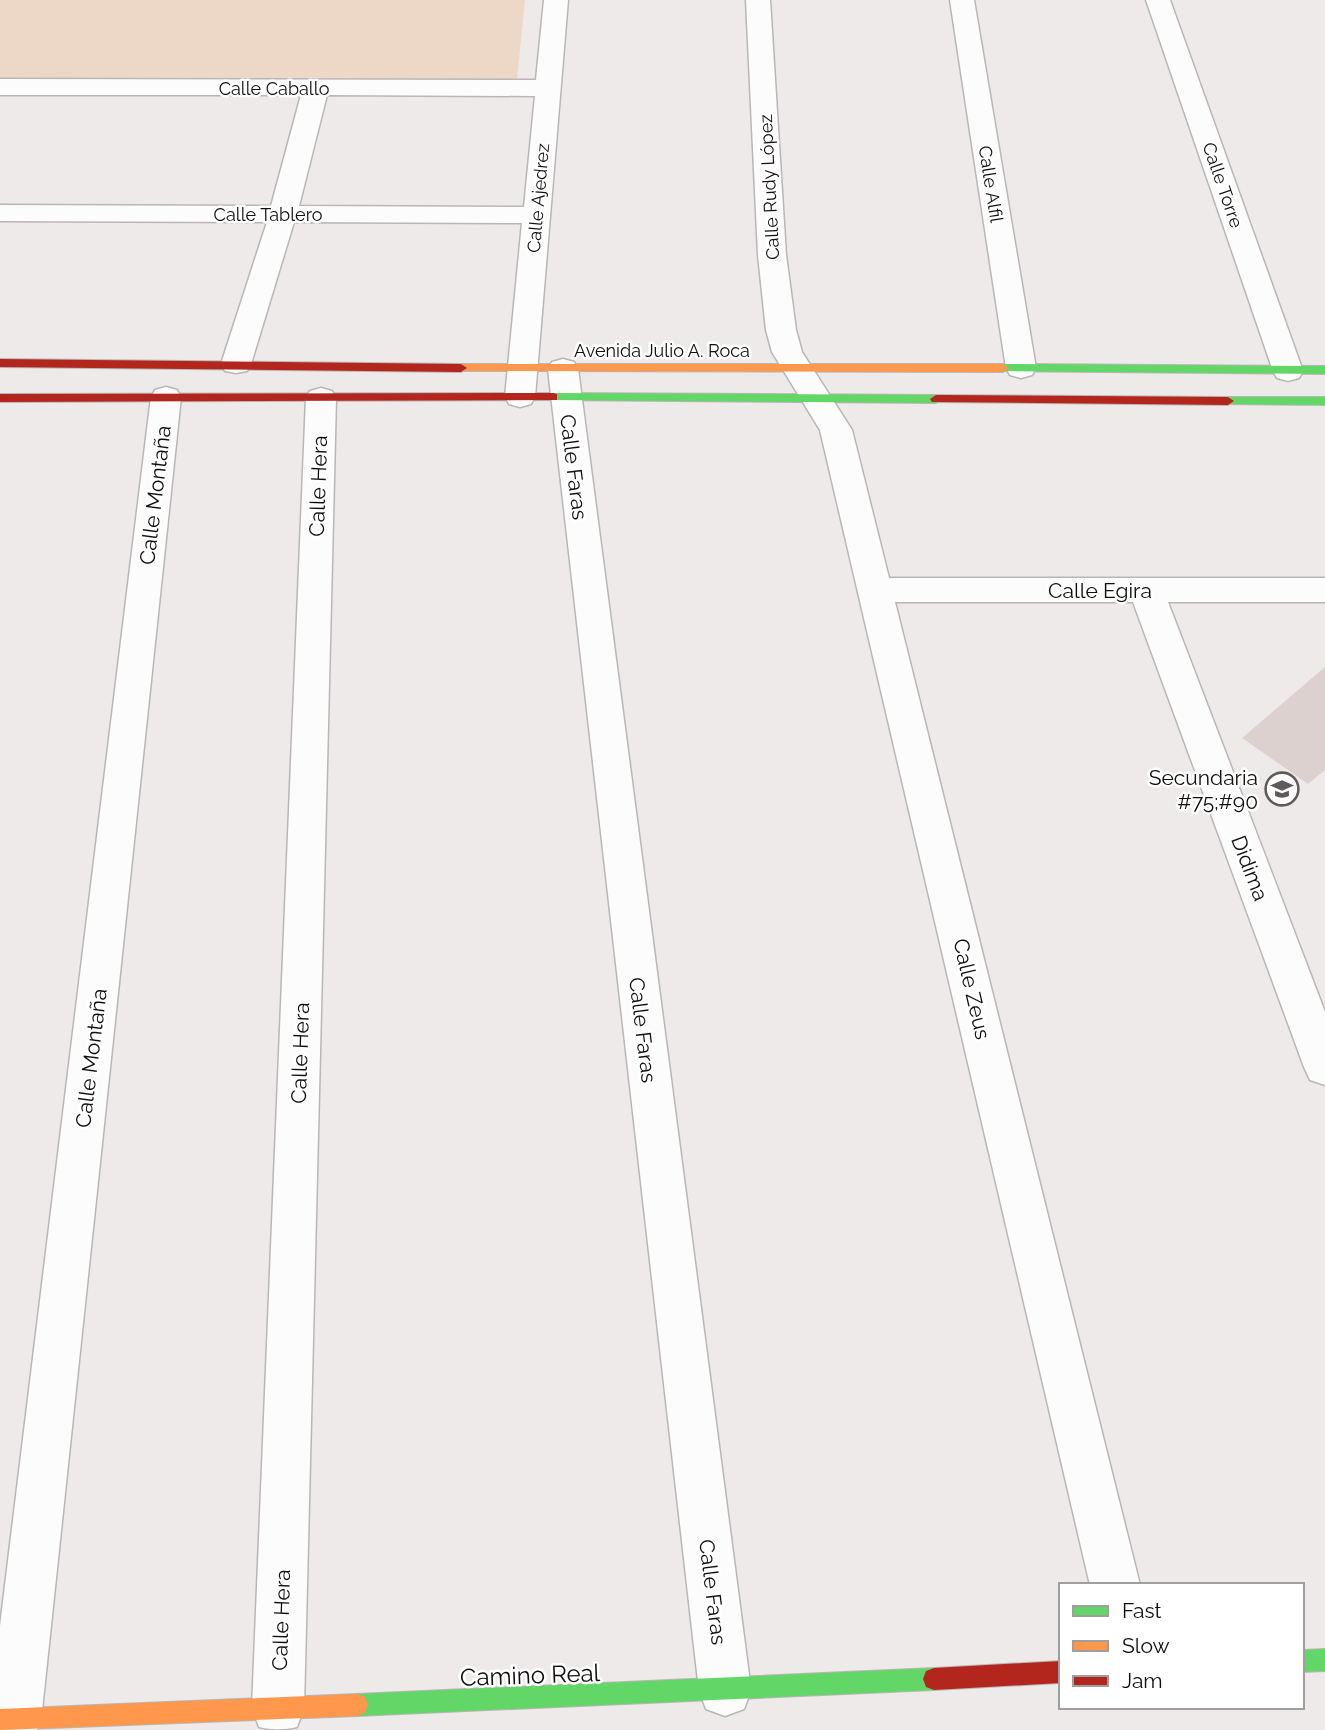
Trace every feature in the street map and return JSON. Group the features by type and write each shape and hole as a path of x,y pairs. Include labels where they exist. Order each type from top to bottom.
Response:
{"street":[{"name":"Calle Ajedrez","path":"520,397 556,0"},
{"name":"Calle Rudy López","path":"758,0 772,255 781,330 788,352 806,384"},
{"name":"Calle Alfil","path":"962,0 1021,368"},
{"name":"Calle Torre","path":"1158,0 1288,370"},
{"name":"Calle Caballo","path":"0,87 548,88"},
{"path":"236,364 283,214 317,88"},
{"name":"Calle Tablero","path":"0,213 537,215"},
{"name":"Avenida Julio A. Roca","path":"0,363 523,369 564,383 806,384 1021,368 1325,370"},
{"name":"Avenida Julio A. Roca","path":"0,398 520,397 564,383 806,384 1325,401"},
{"name":"Calle Faras","path":"564,383 725,1690"},
{"name":"Calle Zeus","path":"806,384 836,430 1115,1583"},
{"name":"Calle Montaña","path":"8,1720 166,397"},
{"name":"Calle Hera","path":"278,1708 321,398"},
{"name":"Calle Egira","path":"876,590 1325,590"},
{"name":"Didima","path":"1146,590 1325,1067"},
{"path":"1304,1661 1325,1660"},
{"name":"Camino Real","path":"8,1720 725,1690 1059,1672"}],"shaded area":[{"path":"0,0 525,0 517,80 0,80"}],"building":[{"path":"1325,667 1325,770 1308,784 1242,738"}],"traffic: fast":[{"path":"1003,368 1325,370"},
{"path":"553,397 936,399"},
{"path":"1228,401 1325,401"},
{"path":"1304,1661 1325,1660"},
{"path":"357,1705 934,1679"}],"traffic: slow":[{"path":"461,368 1003,368"},
{"path":"0,1720 357,1705"}],"traffic: jam":[{"path":"0,363 461,368"},
{"path":"0,398 553,397"},
{"path":"936,399 1228,401"},
{"path":"934,1679 1059,1672"}],"place":[{"name":"Secundaria #75;#90","path":"1282,789"}]}
